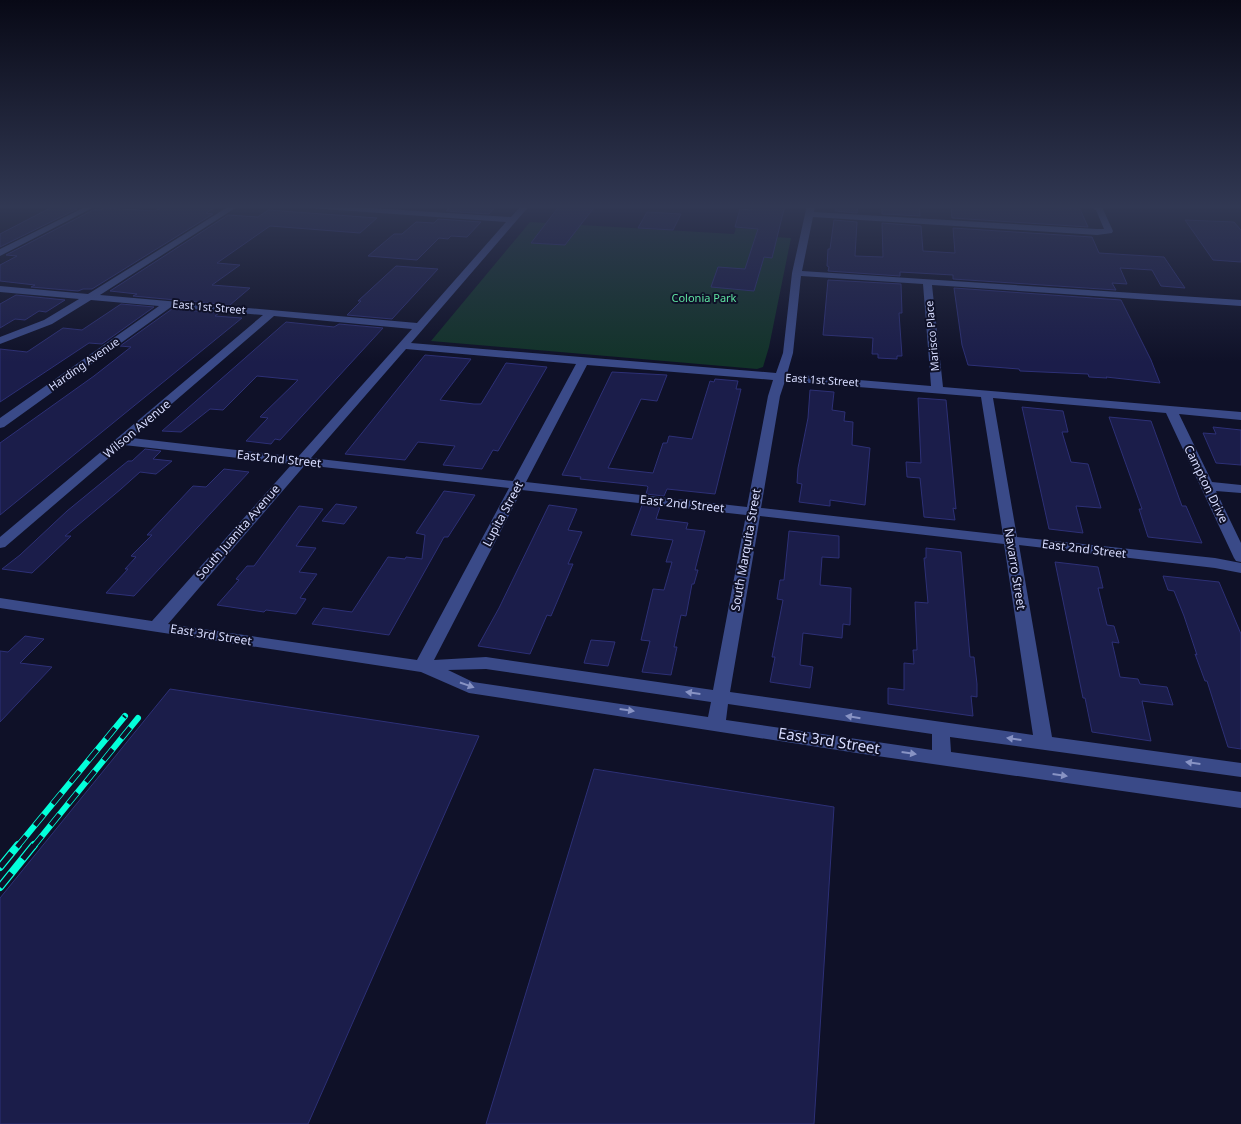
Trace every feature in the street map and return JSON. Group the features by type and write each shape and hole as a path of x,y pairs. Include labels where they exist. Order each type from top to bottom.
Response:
{"street":[{"path":"0,341 48,322 152,257"},
{"name":"South Juanita Avenue","path":"156,626 479,257"},
{"name":"South Marquita Street","path":"716,723 774,396 788,353 800,257"},
{"path":"797,273 1241,303"},
{"name":"Marisco Place","path":"927,281 937,390"},
{"name":"East 1st Street","path":"0,289 418,326"},
{"name":"Harding Avenue","path":"0,424 169,304"},
{"name":"Wilson Avenue","path":"0,544 272,313"},
{"name":"East 1st Street","path":"402,345 1241,416"},
{"name":"Lupita Street","path":"422,666 583,361"},
{"name":"Navarro Street","path":"987,395 1044,744"},
{"name":"Campton Drive","path":"1170,410 1241,558"},
{"name":"East 2nd Street","path":"122,441 1011,540 1241,568"},
{"path":"1208,486 1241,489"},
{"name":"East 3rd Street","path":"0,603 422,666 486,663 1044,744 1241,770"},
{"name":"East 3rd Street","path":"422,666 469,687 942,758 1241,800"},
{"path":"941,729 942,758"}],"green space":[{"name":"Colonia Park","path":"501,257 787,257 769,347 763,367 757,369 431,341"}],"building":[{"path":"14,257 143,257 92,289 78,291 31,287 35,285 0,281 0,265"},
{"path":"162,257 225,257 217,263 240,265 212,285 250,288 230,305 133,296 137,294 110,291"},
{"path":"386,257 420,257 417,260"},
{"path":"749,257 764,257 754,291 711,287 718,267 745,269"},
{"path":"828,257 1164,257 1185,288 1161,286 1152,270 1120,268 1127,284 1112,283 1116,290 953,279 953,275 900,272 900,276 828,271 829,267 827,266"},
{"path":"1211,257 1241,257 1241,262 1213,260"},
{"path":"396,266 438,269 392,319 347,315 361,301 358,301"},
{"path":"828,280 901,284 902,313 899,313 902,356 897,356 897,359 878,358 878,354 872,354 873,338 823,335"},
{"path":"954,288 1121,300 1151,360 1160,383 1089,377 1088,374 1020,371 1019,369 968,365 962,345"},
{"path":"16,295 65,300 46,312 39,311 25,320 15,319 0,328 0,304"},
{"path":"121,304 154,307 102,344 89,343 0,402 0,349 27,352 63,328 82,330"},
{"path":"172,309 219,313 215,316 242,318 0,515 0,443 94,376 131,347 120,346"},
{"path":"286,322 334,327 339,324 383,328 280,440 275,439 271,444 246,441 268,418 260,417 298,380 257,376 223,410 210,409 181,432 162,431"},
{"path":"425,355 471,359 440,400 474,404 481,404 506,363 547,367 498,451 493,450 482,469 443,465 455,446 418,442 405,460 345,454"},
{"path":"612,372 667,375 657,401 641,399 608,468 653,473 663,443 667,443 669,436 692,439 710,381 714,382 715,379 738,381 736,389 741,389 715,494 667,489 664,496 646,494 647,486 580,479 581,477 562,475"},
{"path":"810,390 834,392 832,410 845,412 844,421 853,422 852,445 870,448 865,505 830,500 830,506 799,502 802,484 797,483 798,468 808,418"},
{"path":"918,398 946,400 956,509 953,508 955,520 924,517 920,478 907,477 906,462 921,463"},
{"path":"1022,407 1063,411 1068,432 1062,432 1071,462 1088,464 1101,508 1076,506 1083,533 1049,529"},
{"path":"1109,417 1151,421 1182,506 1186,506 1202,543 1148,537 1139,509 1142,509"},
{"path":"1213,427 1241,430 1241,465 1216,463 1203,433 1216,434"},
{"path":"145,449 161,451 153,459 172,461 156,474 140,472 65,536 71,536 32,573 2,569 20,555 67,511"},
{"path":"224,469 249,472 134,596 106,593 128,569 125,569 136,557 131,556 152,535 147,535 193,486 206,487"},
{"path":"444,491 475,495 448,537 444,537 389,635 312,624 323,608 352,612 388,557 422,559 425,535 416,533"},
{"path":"336,504 357,507 344,524 322,521"},
{"path":"549,505 577,509 568,530 582,532 568,564 573,564 551,616 547,615 530,654 478,646 499,608"},
{"path":"642,505 660,507 656,519 688,523 686,529 705,531 695,570 698,570 694,584 692,584 686,616 681,615 674,647 677,647 671,675 642,672 650,641 641,640 653,589 664,590 672,562 666,562 673,540 631,535"},
{"path":"299,506 323,509 296,546 316,548 299,572 317,574 300,598 306,599 296,614 266,610 264,612 217,605 239,580 236,579 247,566 254,566"},
{"path":"789,531 839,536 839,558 822,557 820,585 851,588 850,625 843,624 842,638 803,633 800,665 813,667 810,688 770,682 775,657 772,657 783,600 777,599 780,580 784,580"},
{"path":"926,548 961,552 970,657 974,657 977,684 977,697 971,696 973,716 888,704 888,688 904,690 904,663 914,664 913,650 917,650 915,602 928,603 924,558 926,558"},
{"path":"1055,562 1098,567 1103,588 1098,588 1107,625 1114,626 1119,643 1112,642 1120,677 1138,679 1140,684 1167,687 1173,705 1142,701 1151,741 1092,732 1085,698 1083,698"},
{"path":"1163,576 1219,582 1241,634 1241,749 1228,747 1207,681 1205,681 1195,654 1197,655 1184,616 1174,591 1168,590"},
{"path":"25,636 44,639 20,663 52,667 0,722 0,651 8,652"},
{"path":"591,640 615,642 608,666 584,663"},
{"path":"170,689 479,736 308,1124 0,1124 0,898"},
{"path":"594,769 834,807 814,1124 486,1124"}],"railway":[{"path":"17,847 125,716"},
{"path":"33,847 138,718"},
{"path":"0,867 18,845"},
{"path":"0,887 34,845"}]}
